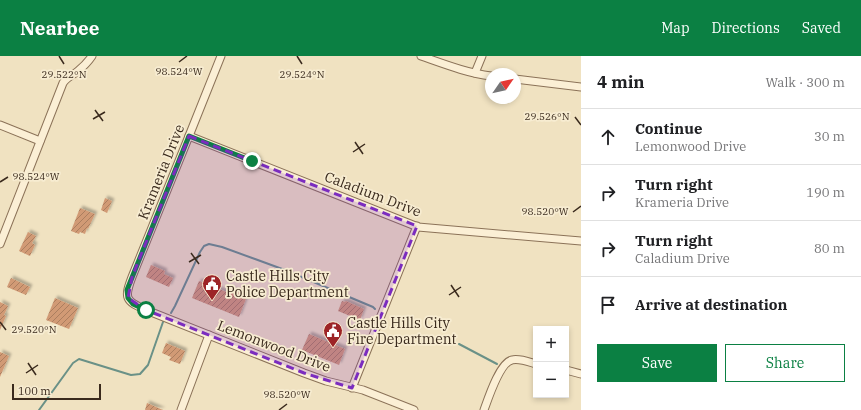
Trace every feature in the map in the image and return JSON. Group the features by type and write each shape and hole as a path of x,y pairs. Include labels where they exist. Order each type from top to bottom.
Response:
{"street":[{"path":"0,244 63,83 66,78 77,72 86,64 92,56"},
{"name":"Krameria Drive","path":"128,298 127,290 221,56"},
{"path":"422,56 455,68 485,75"},
{"path":"475,73 482,56"},
{"path":"521,80 581,87"},
{"path":"0,125 40,141"},
{"name":"Caladium Drive","path":"189,136 417,226 581,241"},
{"path":"352,388 417,226"},
{"name":"Lemonwood Drive","path":"128,298 133,304 146,310 311,376 363,390 414,410"},
{"path":"181,410 209,335"},
{"path":"484,410 501,368 509,360 514,359 533,363"},
{"path":"569,371 581,374"}],"highlighted area":[{"path":"189,136 417,226 352,388 304,373 146,310 128,298 132,277"}],"building":[{"path":"105,198 112,201 107,213 101,210"},
{"path":"80,208 95,214 85,234 80,232 79,234 71,231"},
{"path":"28,232 36,236 32,243 35,245 30,256 19,251"},
{"path":"151,265 165,271 164,274 173,278 169,287 146,277"},
{"path":"11,278 30,287 26,295 7,287"},
{"path":"199,281 229,293 231,289 247,296 239,317 192,298"},
{"path":"55,298 78,308 69,329 46,320"},
{"path":"342,301 346,301 364,309 360,320 338,311"},
{"path":"0,302 8,306 4,315 6,316 0,330"},
{"path":"309,334 345,349 339,365 302,350"},
{"path":"166,343 185,351 180,364 169,360 171,357 162,353"},
{"path":"0,352 9,356 0,377"},
{"path":"147,403 163,410 145,410"}],"waterway":[{"path":"171,313 200,252 204,246 209,244 222,247 285,270 375,309"},
{"path":"39,410 73,363 79,359 131,375 140,374 148,365 163,322"},
{"path":"459,344 497,364"}],"place":[{"name":"Castle Hills City Police Department","path":"212,301"},
{"name":"Castle Hills City Fire Department","path":"333,348"}],"route":[{"path":"146,310 133,304 128,298 127,290 189,136 252,161"}]}
